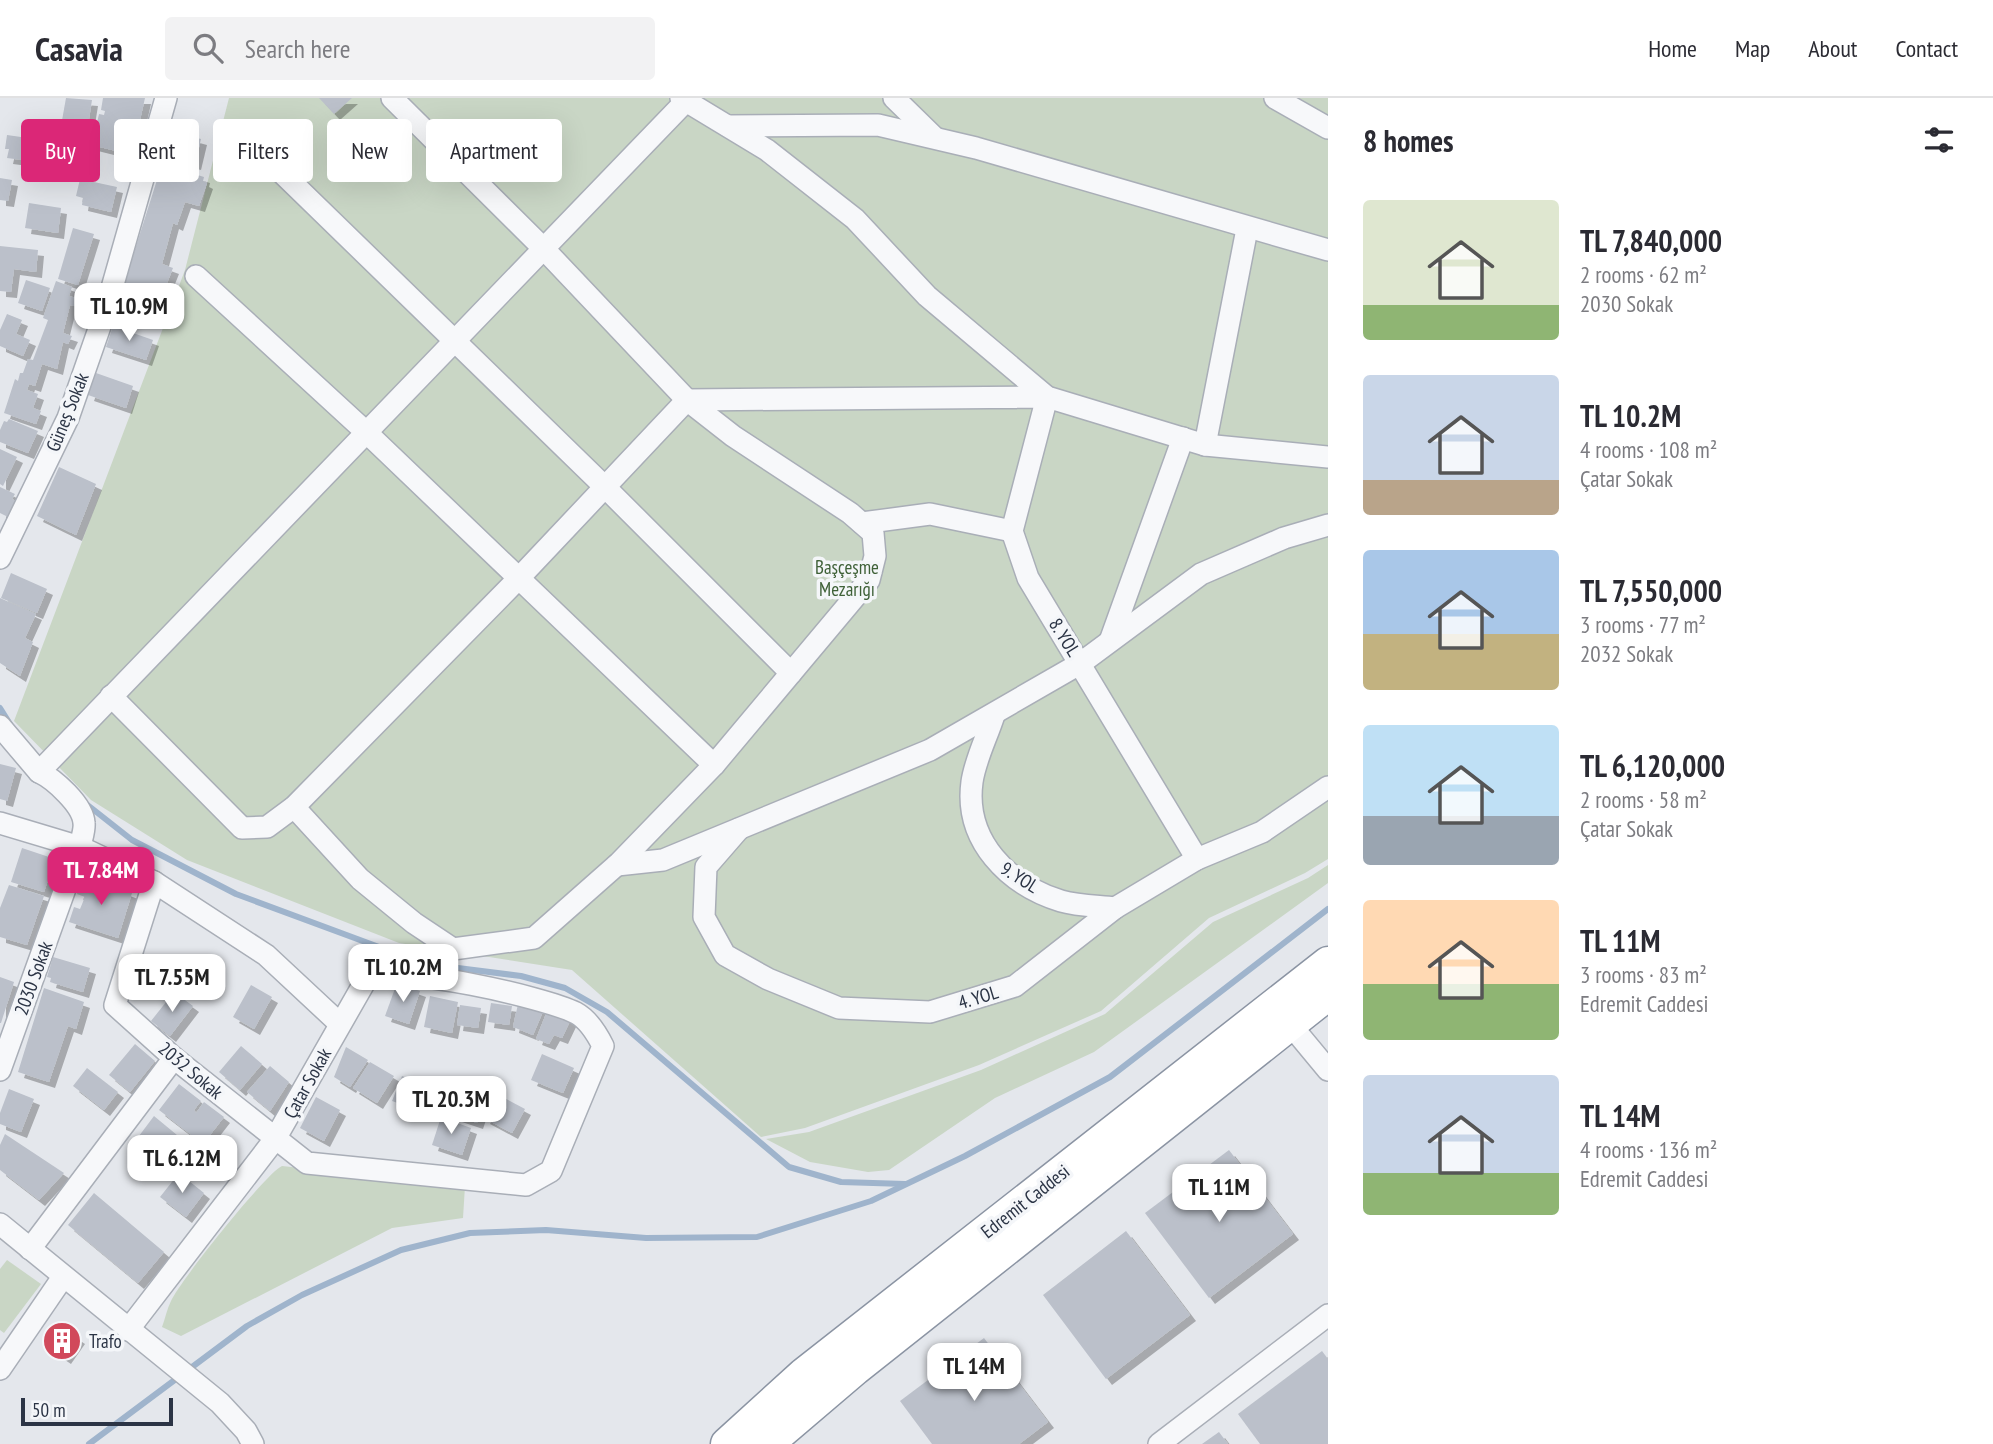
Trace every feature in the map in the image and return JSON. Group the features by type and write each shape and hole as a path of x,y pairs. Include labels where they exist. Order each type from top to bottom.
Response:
{"highway":[{"name":"Edremit Caddesi","path":"727,1444 803,1374 1328,963"},
{"name":"Edremit Caddesi","path":"767,1444 855,1369 1328,994"}],"street":[{"name":"Güneş Sokak","path":"0,558 72,406 106,309 166,98"},
{"path":"392,98 544,248 687,400 733,436 862,523 873,533 875,556 869,580 714,765 617,866 534,939 453,949 432,960"},
{"path":"894,98 935,138"},
{"path":"1275,98 1328,128"},
{"path":"44,766 544,248 683,100 767,150 855,219 927,296 1047,397"},
{"path":"726,126 878,125 1134,192 1247,229 1328,250"},
{"path":"291,182 606,488 791,673"},
{"path":"1205,445 1247,229"},
{"path":"196,276 366,432 714,765"},
{"path":"862,523 930,514 1012,531 1047,397"},
{"path":"111,696 242,828 267,827 294,807 606,488 687,400 1047,397 1205,445 1328,457"},
{"path":"1110,641 1183,438"},
{"path":"617,866 663,860 930,750 1081,663 1201,574 1284,538 1328,525"},
{"name":"8. YOL","path":"1012,531 1028,578 1197,859"},
{"name":"9. YOL","path":"994,715 972,782 973,821 991,859 1023,884 1062,901 1115,908"},
{"name":"2030 Sokak","path":"0,726 44,766 48,776 78,808 84,822 80,847 0,1070"},
{"name":"4. YOL","path":"739,829 706,867 704,917 725,955 768,979 839,1008 930,1012 1015,986 1115,908 1197,859 1262,832 1328,787"},
{"path":"294,807 360,880 453,949"},
{"path":"0,823 80,847 154,882 266,955 340,1024"},
{"name":"2032 Sokak","path":"154,882 115,1004 174,1058 307,1163 526,1185 551,1171"},
{"name":"Çatar Sokak","path":"128,1330 275,1139 367,978 394,972 538,998 579,1014 595,1030 603,1046 551,1171"},
{"path":"1289,1023 1328,1070"},
{"path":"30,1249 174,1058"},
{"path":"0,1224 220,1403 246,1431 253,1444"},
{"path":"4,1354 63,1277"},
{"path":"1159,1444 1328,1315"}],"green space":[{"name":"Başçeşme Mezarığı","path":"229,98 1328,98 1328,859 1305,873 1209,918 1101,1011 979,1065 805,1128 761,1137 572,970 399,943 187,860 91,800 14,721 185,270 213,161 213,182 313,182 313,119 224,119"},
{"path":"1328,865 1328,883 1094,1052 995,1098 889,1170 868,1172 810,1162 766,1139 809,1132 981,1070 1105,1014 1213,922 1308,878"},
{"path":"282,1166 465,1186 463,1218 392,1228 181,1336 162,1327 171,1301 190,1272 259,1187"},
{"path":"7,1260 41,1284 4,1333 0,1330 0,1269"}],"building":[{"path":"66,98 92,100 89,119 62,119"},
{"path":"103,98 145,98 140,119 114,119 114,150 100,147 100,119 98,119 99,114 104,115 105,111 101,110"},
{"path":"319,98 352,98 334,114"},
{"path":"7,135 21,137 21,160 7,158 9,149 5,149"},
{"path":"199,175 204,177 203,181 207,183 199,206 185,202 177,225 173,223 162,264 173,268 157,308 120,297 156,182 199,182"},
{"path":"0,178 12,180 8,201 0,200"},
{"path":"79,182 117,187 111,212 82,205 83,198 76,196"},
{"path":"29,203 61,208 58,233 25,228"},
{"path":"73,228 94,234 78,285 58,279"},
{"path":"0,246 38,250 36,272 14,269 11,292 0,291"},
{"path":"26,280 50,288 42,311 18,303"},
{"path":"56,281 72,287 69,296 76,298 74,306 70,305 63,333 72,336 68,344 63,342 57,369 42,364 35,386 29,384 27,390 38,394 33,408 41,411 36,424 4,413 15,379 18,381 28,359 33,360 48,320 43,318"},
{"path":"7,314 22,320 16,334 30,340 23,356 0,346 0,330"},
{"path":"113,326 153,340 146,360 106,347"},
{"path":"96,373 133,386 126,408 88,395"},
{"path":"9,419 38,431 28,453 0,442 0,430 4,421"},
{"path":"0,449 17,457 3,486 0,484"},
{"path":"59,467 96,484 76,535 37,516"},
{"path":"0,487 15,494 12,499 16,501 8,517 0,513"},
{"path":"11,573 47,589 37,613 1,598"},
{"path":"0,598 36,614 25,638 33,642 20,676 0,663"},
{"path":"0,764 16,768 7,801 0,799"},
{"path":"22,848 55,859 44,892 11,882"},
{"path":"85,875 132,893 118,938 69,922 74,907 80,909 85,897 77,894"},
{"path":"9,885 44,896 27,945 0,937 0,908"},
{"path":"53,957 90,968 83,992 50,982 51,978 47,977"},
{"path":"0,977 14,982 1,1023 0,1023"},
{"path":"397,983 420,991 409,1024 385,1016"},
{"path":"251,985 272,997 254,1029 233,1017"},
{"path":"44,988 84,1002 76,1029 68,1026 49,1082 18,1072"},
{"path":"174,992 193,1006 170,1036 151,1021"},
{"path":"430,996 458,1002 452,1033 424,1027"},
{"path":"491,1003 512,1006 509,1025 488,1022"},
{"path":"518,1004 544,1009 533,1035 513,1027"},
{"path":"460,1005 481,1008 478,1028 457,1025"},
{"path":"548,1009 571,1019 562,1038 554,1035 549,1044 536,1039"},
{"path":"135,1044 155,1061 130,1092 109,1075"},
{"path":"241,1046 262,1064 240,1090 219,1072"},
{"path":"346,1047 368,1060 350,1087 334,1077"},
{"path":"542,1054 574,1068 563,1093 531,1080"},
{"path":"370,1062 394,1076 377,1103 353,1088"},
{"path":"270,1066 289,1082 270,1111 247,1092"},
{"path":"87,1068 118,1092 104,1110 73,1086"},
{"path":"402,1076 423,1084 414,1109 392,1101"},
{"path":"179,1084 201,1101 194,1110 196,1113 204,1102 224,1117 203,1144 159,1110"},
{"path":"456,1086 486,1096 477,1123 447,1113"},
{"path":"9,1089 34,1099 21,1132 0,1124 0,1113"},
{"path":"497,1094 525,1109 512,1133 484,1118"},
{"path":"316,1097 340,1110 324,1141 300,1128"},
{"path":"154,1116 183,1140 165,1163 136,1140"},
{"path":"441,1117 471,1128 462,1155 432,1145"},
{"path":"5,1134 64,1173 39,1200 0,1170 0,1145"},
{"path":"1229,1150 1293,1234 1209,1298 1145,1213"},
{"path":"179,1173 204,1193 186,1217 160,1197"},
{"path":"94,1193 164,1252 138,1283 68,1225"},
{"path":"1126,1231 1190,1315 1106,1379 1043,1295"},
{"name":"Trafo","path":"58,1324 79,1338 65,1358 44,1344"},
{"path":"984,1338 1048,1422 1019,1444 932,1444 900,1401"},
{"path":"1322,1351 1328,1359 1328,1444 1260,1444 1238,1414"},
{"path":"1219,1432 1228,1444 1202,1444"}],"waterway":[{"path":"0,708 10,724"},
{"path":"85,803 132,840 236,894 387,950 442,966 521,976 565,988 607,1012 789,1167 841,1182 905,1184"},
{"path":"89,1444 247,1326 302,1295 401,1250 470,1233 546,1230 646,1238 757,1237 871,1201 965,1156 1110,1077 1328,909"}],"place":[{"name":"Trafo","path":"62,1341"}]}
